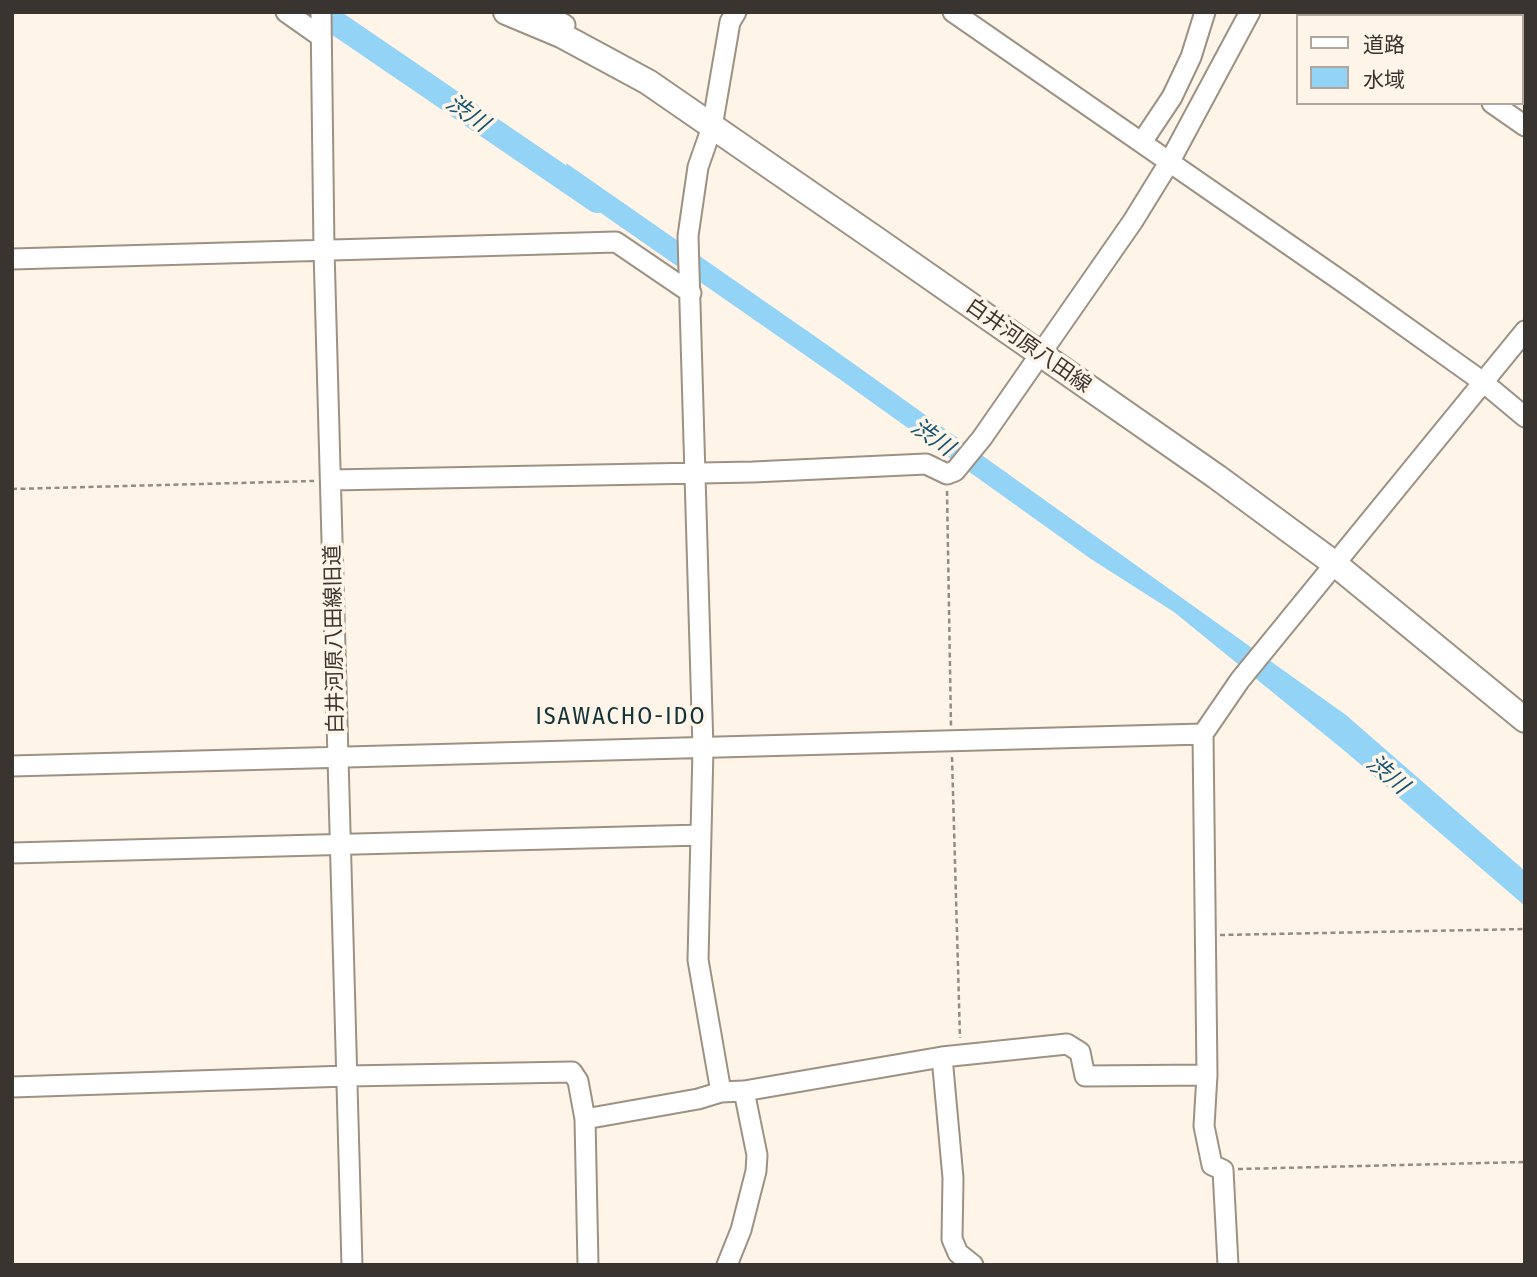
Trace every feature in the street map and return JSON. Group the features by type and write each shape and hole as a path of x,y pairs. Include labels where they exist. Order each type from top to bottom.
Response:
{"main road":[{"name":"白井河原八田線","path":"506,12 561,35 648,82 1217,477 1335,564 1525,720"}],"street":[{"path":"286,12 320,25"},
{"path":"543,12 565,25 561,35"},
{"path":"721,1092 698,960 704,749 688,236 698,167 712,127 730,22 736,12"},
{"path":"953,12 1483,382 1525,417"},
{"path":"1142,142 1172,97 1191,57 1205,12"},
{"path":"331,480 753,472 926,464 951,473 982,438 1133,221 1170,161 1250,12"},
{"name":"白井河原八田線旧道","path":"320,25 352,1265"},
{"path":"1495,105 1525,126"},
{"path":"12,259 616,242 689,287"},
{"path":"1228,1265 1223,1170 1212,1165 1204,1126 1208,1075 1203,734 1240,680 1525,331"},
{"path":"12,766 1203,734"},
{"path":"12,853 701,835"},
{"path":"585,1119 698,1099 721,1092 744,1091 951,1056 1067,1044 1080,1052 1086,1076 1208,1075"},
{"path":"951,1056 952,1239 958,1253 973,1265"},
{"path":"12,1087 572,1072 578,1081 585,1119 588,1265"},
{"path":"727,1265 741,1230 756,1171 757,1155 744,1091"}],"path":[{"path":"951,473 951,1056"},
{"path":"12,489 331,480"},
{"path":"1206,936 1525,929"},
{"path":"1223,1170 1525,1162"}],"water":[{"path":"566,163 826,344 1346,715 1525,871 1525,906 1346,752 1174,612 1091,559 838,378 572,193"}],"waterway":[{"name":"渋川","path":"320,12 597,201"}],"district":[{"name":"ISAWACHO-IDO","path":"621,717"}]}
